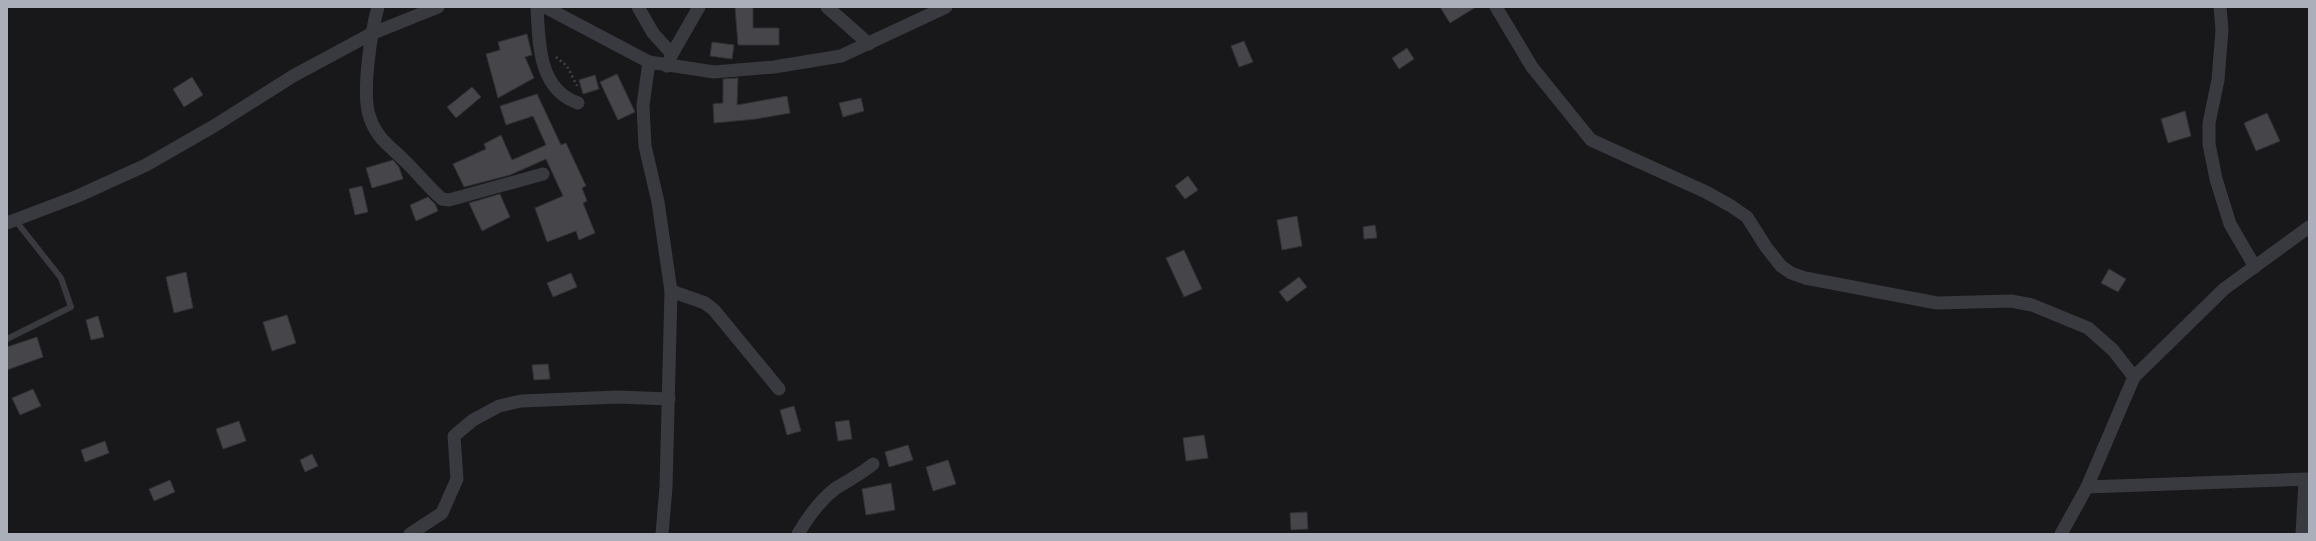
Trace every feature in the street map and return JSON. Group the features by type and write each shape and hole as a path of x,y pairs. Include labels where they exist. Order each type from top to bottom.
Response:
{"street":[{"path":"378,7 371,34 366,93 370,118 382,142 407,163 442,200 449,200 496,185 543,174"},
{"path":"11,221 78,196 146,165 214,126 293,76 371,34 438,7"},
{"path":"537,7 539,50 543,65 558,92 567,99 578,103"},
{"path":"545,7 649,62 667,66 714,72 774,67 841,56 946,7"},
{"path":"638,7 653,33 672,54"},
{"path":"667,66 672,54 699,7"},
{"path":"827,7 869,44"},
{"path":"1496,7 1532,67 1591,140 1699,188 1731,206 1747,217 1766,247 1781,266 1791,273 1805,278 1937,303 2011,301 2032,305 2088,328 2113,350 2134,376"},
{"path":"2220,7 2222,30 2218,80 2209,123 2209,144 2216,179 2230,224 2255,266"},
{"path":"649,62 643,105 645,146 658,202 671,291 666,487 662,534"},
{"path":"2061,534 2087,487 2134,376 2224,289 2309,227"},
{"path":"671,291 704,303 714,310 779,389"},
{"path":"410,534 442,513 457,479 454,436 472,420 498,406 521,401 602,397 669,399"},
{"path":"798,534 809,515 836,489 858,477 873,464"},
{"path":"2087,487 2307,480 2302,534"}],"lane":[{"path":"7,339 71,307 61,278 11,221"}],"path":[{"path":"539,50 560,59 567,66 579,92 578,103"}],"building":[{"path":"735,7 753,7 753,28 779,28 779,45 738,45"},
{"path":"1440,7 1476,7 1450,23"},
{"path":"527,34 532,55 525,57 534,78 498,98 486,54 500,50 498,42"},
{"path":"1244,41 1253,62 1239,67 1231,46"},
{"path":"712,42 734,45 732,59 710,56"},
{"path":"1407,48 1414,59 1399,69 1392,58"},
{"path":"617,74 635,112 618,120 600,82"},
{"path":"595,75 599,89 583,94 579,80"},
{"path":"192,77 203,95 184,107 173,89"},
{"path":"738,78 737,105 787,96 790,113 756,119 714,123 713,104 723,103 723,79"},
{"path":"472,87 481,97 456,118 447,107"},
{"path":"537,94 561,145 566,143 586,186 582,188 587,201 583,203 595,233 579,240 576,231 547,242 535,208 563,196 546,159 510,175 464,187 453,164 486,149 484,144 501,135 512,160 546,145 533,116 506,125 500,106"},
{"path":"861,98 864,111 843,117 839,103"},
{"path":"2185,111 2191,136 2168,143 2161,119"},
{"path":"2267,113 2280,141 2256,151 2244,123"},
{"path":"393,160 399,167 403,179 372,188 366,168"},
{"path":"1188,176 1198,190 1185,199 1175,186"},
{"path":"362,186 368,212 355,215 349,189"},
{"path":"500,194 510,217 482,231 469,203"},
{"path":"428,197 435,204 438,211 416,221 410,205"},
{"path":"1297,216 1302,246 1282,250 1277,220"},
{"path":"1375,225 1377,238 1364,239 1363,227"},
{"path":"1184,250 1202,289 1184,297 1166,258"},
{"path":"2109,269 2126,279 2118,292 2101,283"},
{"path":"186,272 193,308 174,313 166,277"},
{"path":"571,273 577,287 553,297 547,283"},
{"path":"1299,277 1307,287 1287,302 1279,292"},
{"path":"287,315 296,343 272,351 263,322"},
{"path":"98,316 104,337 91,340 86,320"},
{"path":"37,337 43,357 7,370 7,347"},
{"path":"548,364 550,379 534,380 532,365"},
{"path":"33,389 41,406 20,415 12,398"},
{"path":"794,406 801,431 787,435 780,410"},
{"path":"849,420 852,439 838,441 835,422"},
{"path":"239,421 246,441 223,449 216,429"},
{"path":"1204,435 1208,458 1186,461 1183,438"},
{"path":"105,441 109,453 85,462 81,450"},
{"path":"908,445 913,460 889,467 885,452"},
{"path":"312,454 318,466 305,472 300,460"},
{"path":"948,460 956,484 933,491 926,467"},
{"path":"170,480 175,492 154,501 149,489"},
{"path":"891,483 895,510 866,515 862,489"},
{"path":"1307,512 1308,529 1291,530 1290,513"}]}
